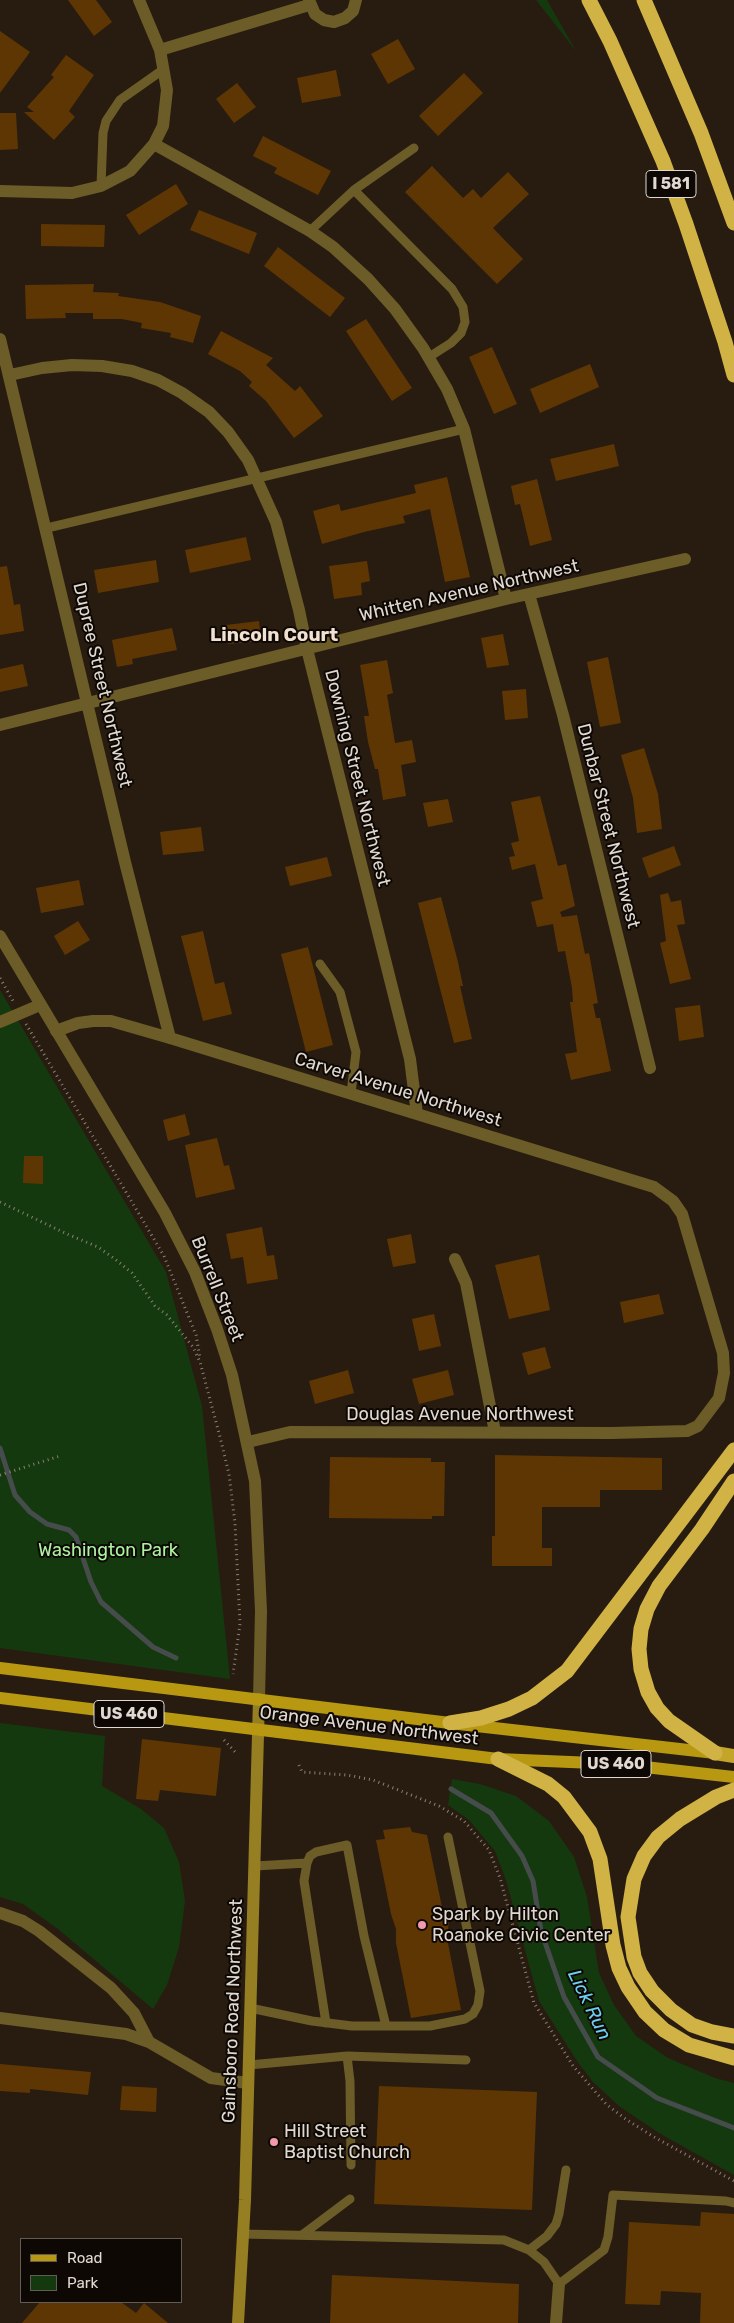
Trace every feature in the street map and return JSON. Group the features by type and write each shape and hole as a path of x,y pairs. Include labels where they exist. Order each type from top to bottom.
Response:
{"highway":[{"name":"I 581","path":"589,0 610,41 662,161 695,251 734,375"},
{"name":"I 581","path":"644,0 701,133 734,223"},
{"path":"450,1724 481,1718 509,1709 532,1698 567,1671 734,1450"},
{"path":"715,1754 669,1721 657,1708 648,1692 641,1669 639,1649 643,1622 659,1586 702,1529 734,1481"},
{"name":"US 460","path":"715,1754 734,1756"},
{"path":"498,1760 548,1784 564,1797 590,1832 600,1859 613,1944 619,1968 628,1987 645,2012 664,2030 689,2045 734,2058"},
{"path":"734,1790 716,1797 680,1819 658,1837 644,1856 634,1879 628,1917 629,1939 634,1956 640,1973 652,1991 670,2010 692,2025 712,2032 734,2036"}],"main road":[{"name":"Orange Avenue Northwest","path":"0,1668 450,1724 715,1754"},
{"name":"Orange Avenue Northwest","path":"0,1698 498,1760 618,1764 734,1777"},
{"name":"Gainsboro Road Northwest","path":"238,2323 249,2065 259,1699"}],"street":[{"path":"0,190 72,193 101,186 130,171 154,144 163,126 167,90 160,50 139,0"},
{"path":"160,50 309,2 314,14 324,20 334,22 349,15 356,0"},
{"path":"154,144 310,231 333,247 368,279 395,309 429,357 447,388 464,429 506,599"},
{"name":"Dupree Street Northwest","path":"0,339 5,377 47,528 125,862 170,1038"},
{"name":"Downing Street Northwest","path":"5,377 42,368 72,365 117,369 158,380 182,393 209,412 228,432 257,477 276,522 300,610 307,649 410,1059 417,1114"},
{"name":"Whitten Avenue Northwest","path":"0,725 506,599 685,559"},
{"name":"Dunbar Street Northwest","path":"530,594 563,715 650,1068"},
{"name":"Burrell Street","path":"0,936 165,1213 195,1272 232,1375 255,1481 261,1611 259,1699"},
{"path":"0,1022 40,1005"},
{"name":"Carver Avenue Northwest","path":"56,1031 78,1023 111,1021 654,1187 674,1202 682,1214 721,1345 724,1372 719,1398 711,1411 698,1426 687,1431 674,1431"},
{"path":"455,1259 466,1283 495,1432"},
{"name":"Douglas Avenue Northwest","path":"248,1442 290,1432 674,1431"},
{"path":"0,1913 23,1921 39,1931 111,1988 134,2013 149,2042"},
{"path":"0,2018 126,2034 149,2042 211,2078 248,2083"},
{"path":"556,2323 559,2284"}],"lane":[{"path":"101,186 103,133 106,121 120,100 164,69"},
{"path":"310,231 354,190 414,148"},
{"path":"354,190 452,289 463,307 465,322 461,333 452,342 429,357"},
{"path":"47,528 464,429"},
{"path":"320,964 340,992 356,1052 351,1093"},
{"path":"250,2008 326,2023 386,2026 430,2026 465,2019 473,2014 478,2005 480,1991 448,1837"},
{"path":"326,2023 304,1881 307,1863 316,1852 347,1845 364,1936 386,2026"},
{"path":"255,1866 307,1863"},
{"path":"249,2065 346,2056 466,2060"},
{"path":"346,2056 350,2081 351,2165"},
{"path":"530,2250 547,2236 556,2224 566,2170"},
{"path":"243,2234 504,2240 530,2250 544,2262 559,2284 604,2250 608,2237 614,2195 726,2201 734,2204"},
{"path":"302,2235 350,2199"}],"path":[{"path":"0,978 20,1015 164,1256 196,1335 200,1362 228,1474 235,1523 240,1624 233,1674"},
{"path":"0,1202 98,1247 121,1264 132,1273 155,1306 167,1315 193,1346 200,1362"},
{"path":"0,1475 60,1456"},
{"path":"224,1740 237,1754"},
{"path":"299,1765 302,1772 346,1775 373,1780 439,1806 464,1821 489,1850 500,1878 534,2003 573,2066 606,2104 624,2118 654,2137 734,2181"}],"green space":[{"path":"536,0 547,0 576,51"},
{"name":"Washington Park","path":"0,990 166,1272 202,1406 230,1679 0,1648"},
{"path":"0,1723 105,1736 102,1786 141,1809 164,1828 179,1862 185,1901 179,1947 167,1985 153,2009 58,1929 23,1904 0,1897"},
{"path":"452,1779 480,1784 516,1796 549,1821 574,1857 587,1897 599,1973 614,2005 636,2036 668,2058 715,2078 734,2083 734,2175 659,2133 619,2106 593,2082 577,2061 539,2001 506,1880 495,1851 469,1820 448,1805"}],"building":[{"path":"68,0 96,0 112,22 94,36"},
{"path":"0,31 30,52 0,93"},
{"path":"398,39 415,69 388,84 371,54"},
{"path":"66,55 94,75 69,111 75,117 54,140 24,112 34,112 27,107 54,77 51,75"},
{"path":"336,70 341,96 302,103 297,78"},
{"path":"464,73 483,93 438,136 419,116"},
{"path":"237,83 256,107 234,123 216,99"},
{"path":"0,113 16,113 18,149 0,150"},
{"path":"263,136 331,171 318,195 274,173 277,168 253,156"},
{"path":"432,166 463,198 473,189 481,198 508,172 529,194 493,228 523,259 497,284 405,192"},
{"path":"176,184 188,204 139,235 126,215"},
{"path":"199,210 257,233 249,254 190,230"},
{"path":"41,224 105,225 104,247 41,246"},
{"path":"278,247 345,298 330,317 264,266"},
{"path":"94,284 93,292 119,293 118,296 160,302 201,316 193,343 170,337 171,333 141,328 142,323 122,319 93,319 93,313 65,313 66,318 26,319 25,285"},
{"path":"366,319 412,388 392,401 346,331"},
{"path":"221,331 273,358 266,365 295,391 300,386 323,416 294,438 266,401 249,386 252,382 240,371 208,354"},
{"path":"492,347 517,404 494,414 469,357"},
{"path":"590,364 599,387 540,413 530,389"},
{"path":"614,444 619,466 556,481 550,459"},
{"path":"447,477 470,577 445,582 430,509 403,516 405,523 322,544 313,511 339,504 341,511 416,493 414,485"},
{"path":"537,479 552,540 530,546 520,504 515,505 511,486"},
{"path":"246,537 251,560 190,573 185,550"},
{"path":"156,560 159,582 98,593 94,570"},
{"path":"367,561 370,581 361,583 362,595 334,599 329,566"},
{"path":"7,566 14,605 20,604 24,631 0,635 0,567"},
{"path":"259,621 261,641 228,644 226,625"},
{"path":"172,628 177,650 132,659 133,664 117,667 112,640"},
{"path":"503,634 509,665 487,668 481,638"},
{"path":"608,657 621,723 600,727 587,662"},
{"path":"387,660 393,693 387,695 395,743 412,740 416,762 401,765 406,796 383,800 378,769 375,769 368,742 364,716 369,716 360,665"},
{"path":"23,664 28,686 0,692 0,669"},
{"path":"526,689 528,718 505,720 502,691"},
{"path":"644,748 658,794 662,829 637,833 633,798 621,755"},
{"path":"540,796 558,866 566,864 575,906 560,912 562,917 577,915 585,954 589,953 598,1003 593,1004 596,1018 600,1018 611,1071 571,1080 565,1054 577,1052 570,1002 573,1002 572,988 565,951 558,952 553,924 537,927 531,902 543,899 535,864 512,870 509,857 515,856 511,843 519,841 511,802"},
{"path":"448,799 453,822 428,827 423,803"},
{"path":"201,827 204,851 163,855 160,832"},
{"path":"674,846 681,865 649,878 642,858"},
{"path":"327,857 332,876 290,886 285,867"},
{"path":"79,880 84,905 41,913 36,888"},
{"path":"668,893 671,902 681,900 685,924 677,925 691,979 670,984 660,943 666,941 660,895"},
{"path":"441,897 458,962 463,986 460,986 472,1039 454,1043 418,903"},
{"path":"78,921 90,940 65,955 54,936"},
{"path":"203,931 215,984 224,982 232,1014 203,1021 181,936"},
{"path":"308,947 333,1045 306,1052 281,954"},
{"path":"700,1005 704,1037 679,1041 675,1008"},
{"path":"185,1114 190,1135 168,1141 163,1120"},
{"path":"217,1138 224,1166 229,1165 235,1189 196,1198 185,1145"},
{"path":"24,1156 43,1156 43,1184 23,1183"},
{"path":"262,1227 267,1256 274,1255 278,1279 247,1284 243,1257 231,1259 226,1234"},
{"path":"411,1234 416,1263 393,1267 387,1239"},
{"path":"539,1255 550,1310 509,1319 495,1265"},
{"path":"659,1294 664,1314 624,1323 620,1302"},
{"path":"434,1314 441,1346 419,1351 412,1319"},
{"path":"545,1347 551,1368 528,1375 522,1353"},
{"path":"348,1370 354,1393 315,1404 309,1381"},
{"path":"448,1370 454,1395 419,1404 412,1379"},
{"path":"495,1455 662,1458 662,1490 600,1490 600,1507 542,1507 542,1548 552,1548 552,1566 492,1566 492,1536 495,1536"},
{"path":"330,1457 431,1458 431,1462 445,1462 444,1516 432,1516 432,1519 329,1518"},
{"path":"142,1739 221,1748 216,1796 160,1790 158,1801 136,1799"},
{"name":"Spark by Hilton Roanoke Civic Center","path":"410,1827 412,1832 427,1835 442,1907 449,1921 447,1938 461,2010 411,2018 396,1943 396,1929 391,1914 376,1840 385,1839 383,1830"},
{"path":"0,2064 91,2072 88,2095 30,2089 30,2093 0,2091"},
{"path":"122,2086 157,2088 156,2112 120,2110"},
{"path":"379,2086 537,2092 532,2210 374,2204"},
{"path":"701,2212 734,2214 734,2323 700,2323 701,2293 661,2291 660,2305 625,2304 629,2222 700,2226"},
{"path":"332,2275 519,2284 518,2323 330,2323"},
{"path":"39,2303 122,2303 136,2313 144,2303 168,2323 22,2323"}],"waterway":[{"name":"Lick Run","path":"0,1448 15,1495 30,1512 47,1524 69,1530 76,1537 91,1582 101,1602 153,1647 176,1658"},
{"name":"Lick Run","path":"451,1789 491,1813 522,1856 533,1881 541,1931 564,1997 598,2057 657,2098 734,2128"}],"place":[{"name":"Spark by Hilton Roanoke Civic Center","path":"422,1925"},
{"name":"Hill Street Baptist Church","path":"274,2142"}],"district":[{"name":"Lincoln Court","path":"274,636"}]}
